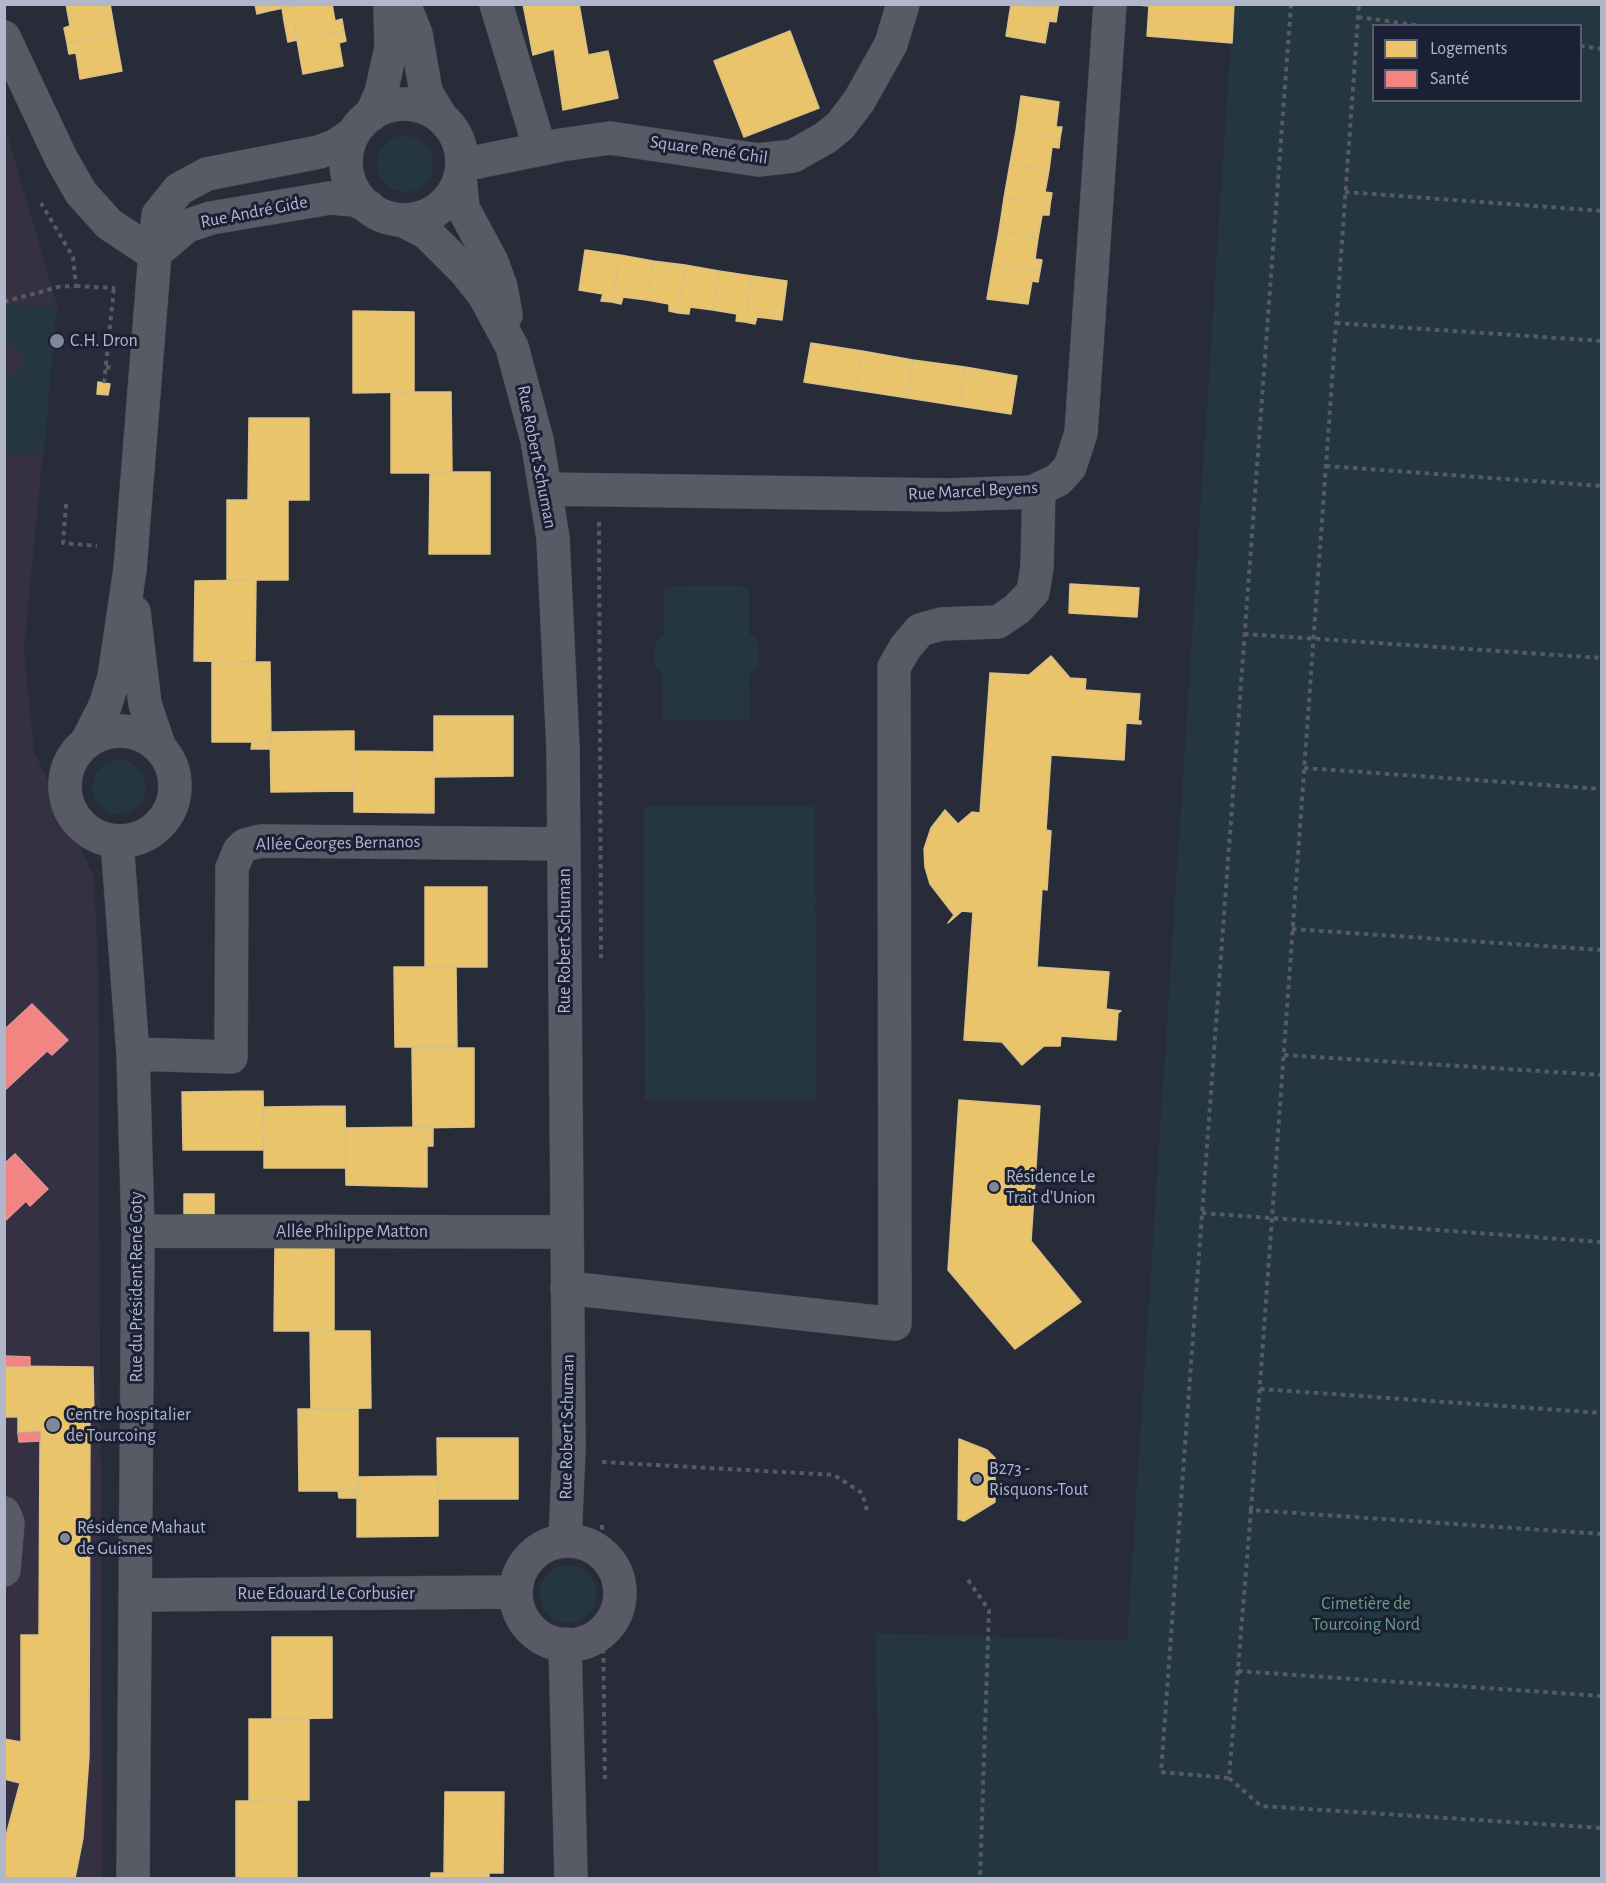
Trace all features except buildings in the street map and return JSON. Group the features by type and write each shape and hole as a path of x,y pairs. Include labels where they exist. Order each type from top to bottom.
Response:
{"street":[{"path":"390,4 391,48 381,93 348,148 347,173 357,195 369,207 384,216 402,220 419,218 435,211 453,194 461,172 457,138 426,92 416,34 404,4"},
{"path":"496,4 540,149"},
{"name":"Square René Ghil","path":"461,172 540,149 610,138 758,160 793,156 825,138 840,126 859,101 891,44 903,4"},
{"name":"Rue Marcel Beyens","path":"546,489 948,495 1032,492 1058,480 1070,467 1081,433 1110,4"},
{"path":"4,37 61,158 81,193 109,224 154,254"},
{"path":"130,569 146,704 160,748 170,762 174,779 174,796 168,813 150,832 135,839 117,841 101,837 86,829 74,816 67,800 66,783 69,766 86,743 105,706 114,677 130,569 155,227 163,206 179,189 223,170 319,152 335,146 363,124 393,105 410,105 426,109 441,117"},
{"name":"Rue Robert Schuman","path":"461,172 463,208 492,262 501,287 512,347 537,440 553,538 561,659 564,844 568,1460 565,1541"},
{"name":"Rue André Gide","path":"154,254 187,226 211,218 330,198 355,200 369,207"},
{"name":"Rue Robert Schuman","path":"402,220 427,233 465,271 484,295 512,347"},
{"path":"567,1288 895,1324 894,667 905,648 921,630 941,624 998,622 1017,609 1033,592 1037,567 1039,489"},
{"path":"86,743 101,735 128,732 146,738 160,748"},
{"name":"Rue du Président René Coty","path":"117,841 133,1054 138,1231 133,1878"},
{"name":"Allée Georges Bernanos","path":"133,1054 231,1057 231,874 235,859 245,845 261,842 564,844"},
{"name":"Allée Philippe Matton","path":"138,1231 567,1232"},
{"path":"4,1513 8,1523 4,1570"},
{"path":"565,1541 590,1546 603,1555 614,1568 620,1593 617,1610 604,1645 548,1641 533,1631 522,1618 516,1593 519,1575 527,1561 540,1549 565,1541"},
{"name":"Rue Edouard Le Corbusier","path":"136,1595 516,1593"},
{"path":"565,1644 571,1878"}],"path":[{"path":"1291,4 1161,1772 1229,1778 1261,1806 1602,1828"},
{"path":"1229,1778 1260,1389 1359,4"},
{"path":"1358,17 1408,24"},
{"path":"1582,46 1602,49"},
{"path":"1346,192 1602,211"},
{"path":"41,203 73,256 76,286"},
{"path":"4,302 58,287 151,289"},
{"path":"104,383 114,288"},
{"path":"1336,323 1602,341"},
{"path":"1326,466 1602,486"},
{"path":"64,535 66,504"},
{"path":"1244,634 1602,658"},
{"path":"1304,768 1602,789"},
{"path":"1292,929 1602,950"},
{"path":"1284,1055 1602,1075"},
{"path":"1202,1213 1602,1242"},
{"path":"1260,1389 1602,1413"},
{"path":"568,1460 834,1475 862,1493 868,1514"},
{"path":"1251,1510 1602,1534"},
{"path":"602,1520 603,1555"},
{"path":"968,1580 989,1610 980,1878"},
{"path":"604,1645 605,1786"},
{"path":"1238,1671 1602,1696"}],"shaded area":[{"name":"Centre hospitalier de Tourcoing","path":"4,124 57,305 24,649 34,752 94,876 98,972 103,1878 5,1878"}],"green space":[{"name":"Cimetière de Tourcoing Nord","path":"1233,5 1601,5 1601,1878 879,1878 876,1633 1127,1641"},
{"path":"405,136 416,138 425,144 431,153 433,164 431,175 425,184 416,190 405,192 394,190 385,184 379,175 377,164 379,153 385,144 394,138"},
{"path":"11,304 56,308 44,453 5,453 5,375 26,368 18,346 5,349 5,309"},
{"path":"736,585 749,588 749,633 758,641 759,665 749,675 750,721 663,720 663,675 654,665 655,644 664,635 663,590 677,586"},
{"path":"119,760 129,762 138,768 144,777 146,787 144,797 138,806 129,812 119,814 109,812 100,806 94,797 92,787 94,777 100,768 109,762"},
{"path":"815,805 816,1100 645,1100 644,806"},
{"path":"568,1565 579,1567 592,1578 597,1594 595,1605 584,1618 568,1623 557,1621 544,1610 539,1594 541,1583 552,1570"}],"place":[{"name":"C.H. Dron","path":"57,341"},
{"name":"Résidence Le Trait d’Union","path":"994,1187"},
{"name":"Centre hospitalier de Tourcoing","path":"53,1425"},
{"name":"B273 - Risquons-Tout","path":"977,1479"},
{"name":"Résidence Mahaut de Guisnes","path":"65,1538"}]}
